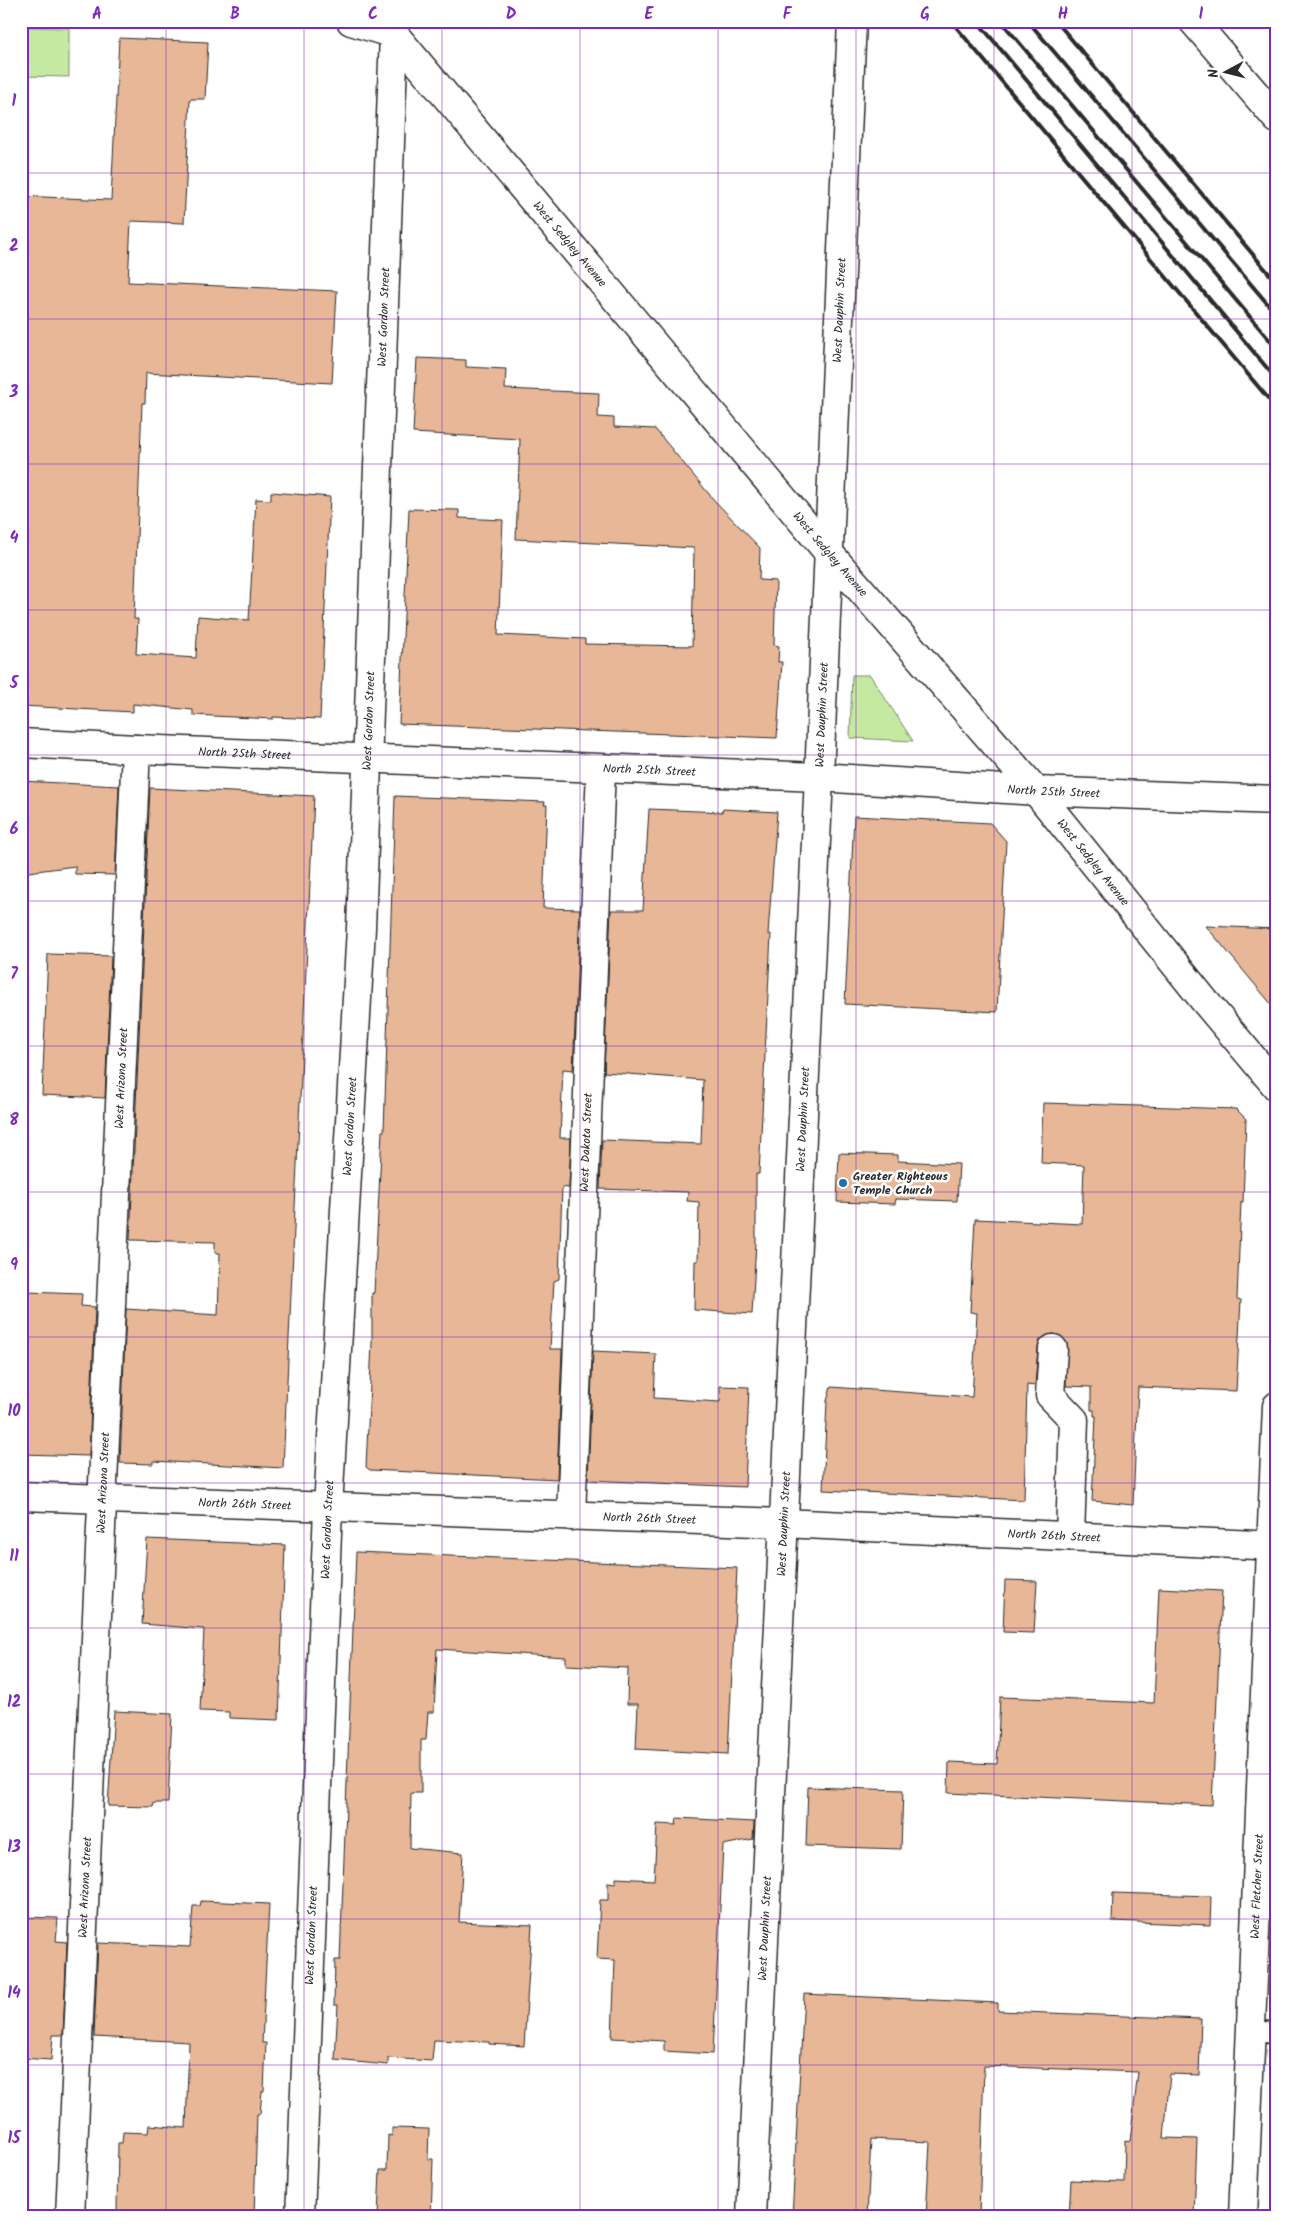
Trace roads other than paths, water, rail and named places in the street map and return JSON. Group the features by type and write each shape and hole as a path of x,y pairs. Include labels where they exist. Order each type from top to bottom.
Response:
{"street":[{"path":"351,21 389,28"},
{"name":"West Dauphin Street","path":"751,2217 782,1523 819,777 852,21"},
{"path":"1193,21 1277,119"},
{"name":"West Sedgley Avenue","path":"389,28 828,552 1036,791 1203,999 1277,1087"},
{"name":"West Gordon Street","path":"300,2217 328,1508 361,928 372,635 389,28"},
{"name":"North 25th Street","path":"21,743 819,777 1036,791 1277,800"},
{"name":"West Arizona Street","path":"70,2217 136,749"},
{"name":"West Dakota Street","path":"571,1516 601,769"},
{"path":"1053,1349 1050,1395 1074,1420 1070,1536"},
{"name":"West Fletcher Street","path":"1243,2217 1264,2032 1277,1406"},
{"name":"North 26th Street","path":"21,1496 782,1523 1274,1546"}],"railway":[{"path":"951,21 1277,409"},
{"path":"977,21 1277,380"},
{"path":"1001,21 1277,349"},
{"path":"1028,21 1277,315"},
{"path":"1056,21 1277,283"}],"place":[{"name":"Greater Righteous Temple Church","path":"843,1183"}]}
